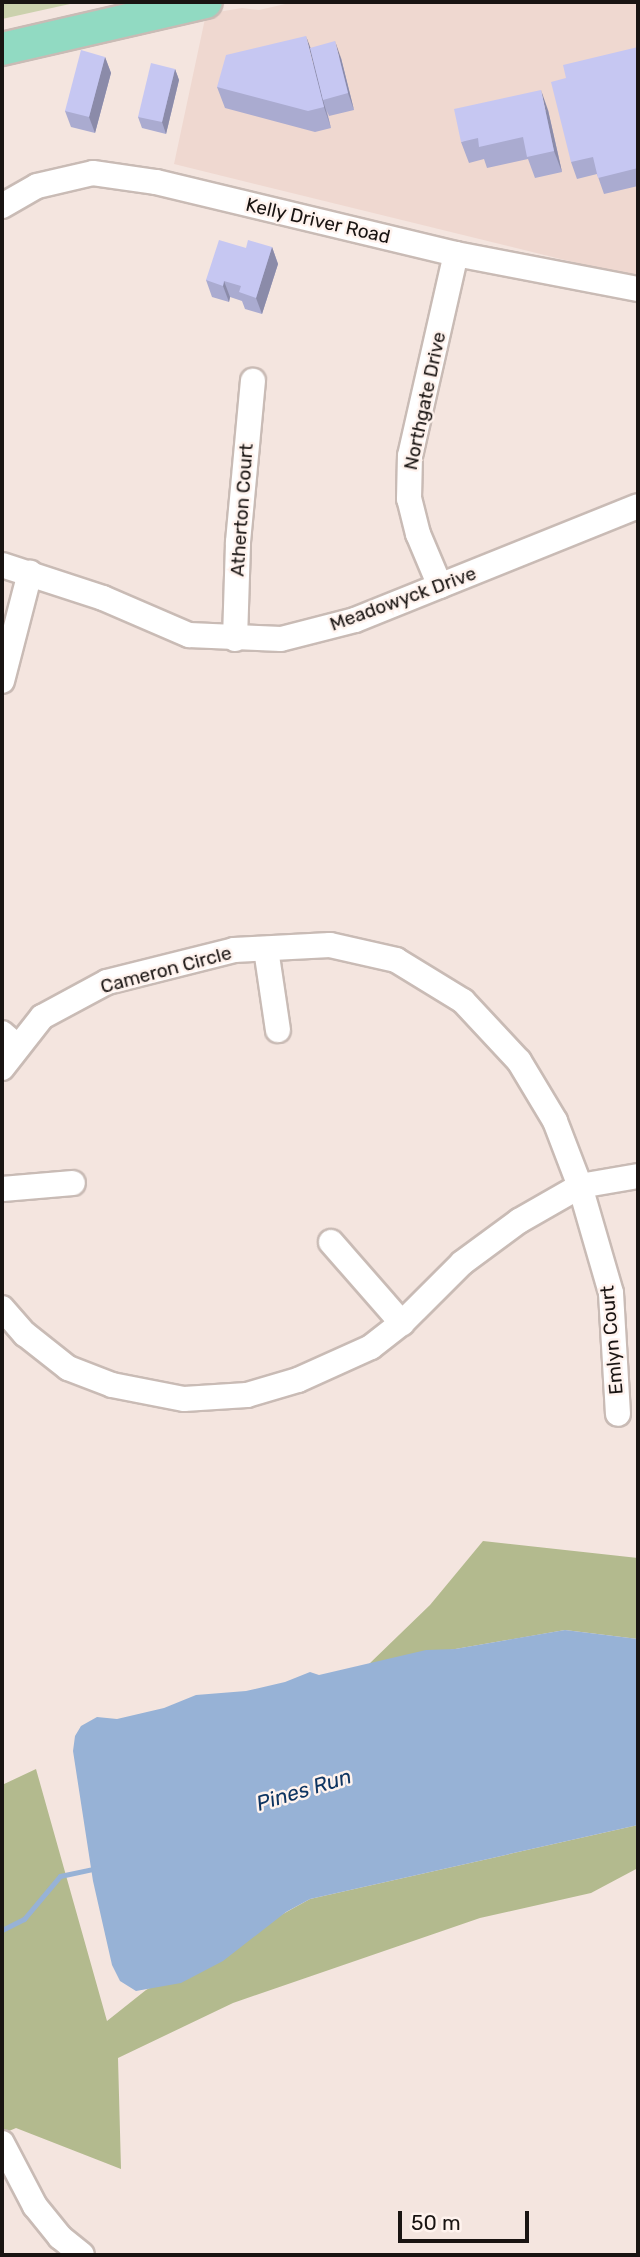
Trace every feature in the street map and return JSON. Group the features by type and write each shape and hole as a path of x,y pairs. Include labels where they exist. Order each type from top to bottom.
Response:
{"main road":[{"path":"2,49 206,2"}],"street":[{"name":"Kelly Driver Road","path":"2,206 37,186 93,173 156,182 456,254 638,289"},
{"name":"Northgate Drive","path":"440,586 418,534 408,499 410,456 456,254"},
{"name":"Atherton Court","path":"235,639 238,542 253,381"},
{"name":"Meadowyck Drive","path":"2,565 103,598 189,635 281,639 355,620 638,506"},
{"path":"2,681 30,573"},
{"name":"Cameron Circle","path":"2,1068 10,1040 42,1017 107,982 234,950 330,946 396,960 463,1001 519,1061 555,1121 580,1186"},
{"path":"266,949 278,1030"},
{"path":"2,1308 25,1334 68,1367 112,1385 184,1399 247,1395 298,1380 371,1347 402,1323 462,1263 519,1221 580,1186 638,1176"},
{"path":"2,1189 73,1183"},
{"name":"Emlyn Court","path":"580,1186 611,1293 618,1414"},
{"path":"331,1242 402,1323"},
{"path":"2,2143 35,2206 60,2237 82,2255"}],"shaded area":[{"path":"294,2 638,2 638,278 174,164 206,14 242,8 259,10"}],"green space":[{"path":"2,2 79,2 2,19"},
{"path":"483,1541 638,1558 638,1639 565,1630 369,1664 430,1605"},
{"path":"36,1769 107,2021 146,1990 310,1899 638,1825 638,1868 591,1893 480,1918 233,2003 118,2058 121,2169 16,2128 2,2134 2,1785"}],"water":[{"path":"565,1630 638,1639 638,1825 310,1899 286,1912 223,1961 181,1983 136,1991 120,1981 112,1965 93,1881 73,1751 75,1736 81,1726 97,1717 117,1719 164,1708 196,1695 246,1691 285,1682 310,1672 319,1675 426,1650 455,1649"}],"building":[{"path":"306,36 324,107 308,111 217,87 226,55"},
{"path":"335,41 348,93 323,100 310,48"},
{"path":"638,47 638,168 598,178 593,157 571,162 551,82 566,78 563,65"},
{"path":"81,50 105,57 89,117 65,111"},
{"path":"151,63 175,69 162,122 138,117"},
{"path":"541,90 554,151 527,157 523,137 479,147 478,138 461,142 454,109"},
{"path":"219,240 246,248 248,240 272,247 256,298 239,292 241,286 224,281 223,286 206,280"}],"waterway":[{"name":"Pines Run","path":"2,1930 24,1919 60,1876 98,1868"}]}
